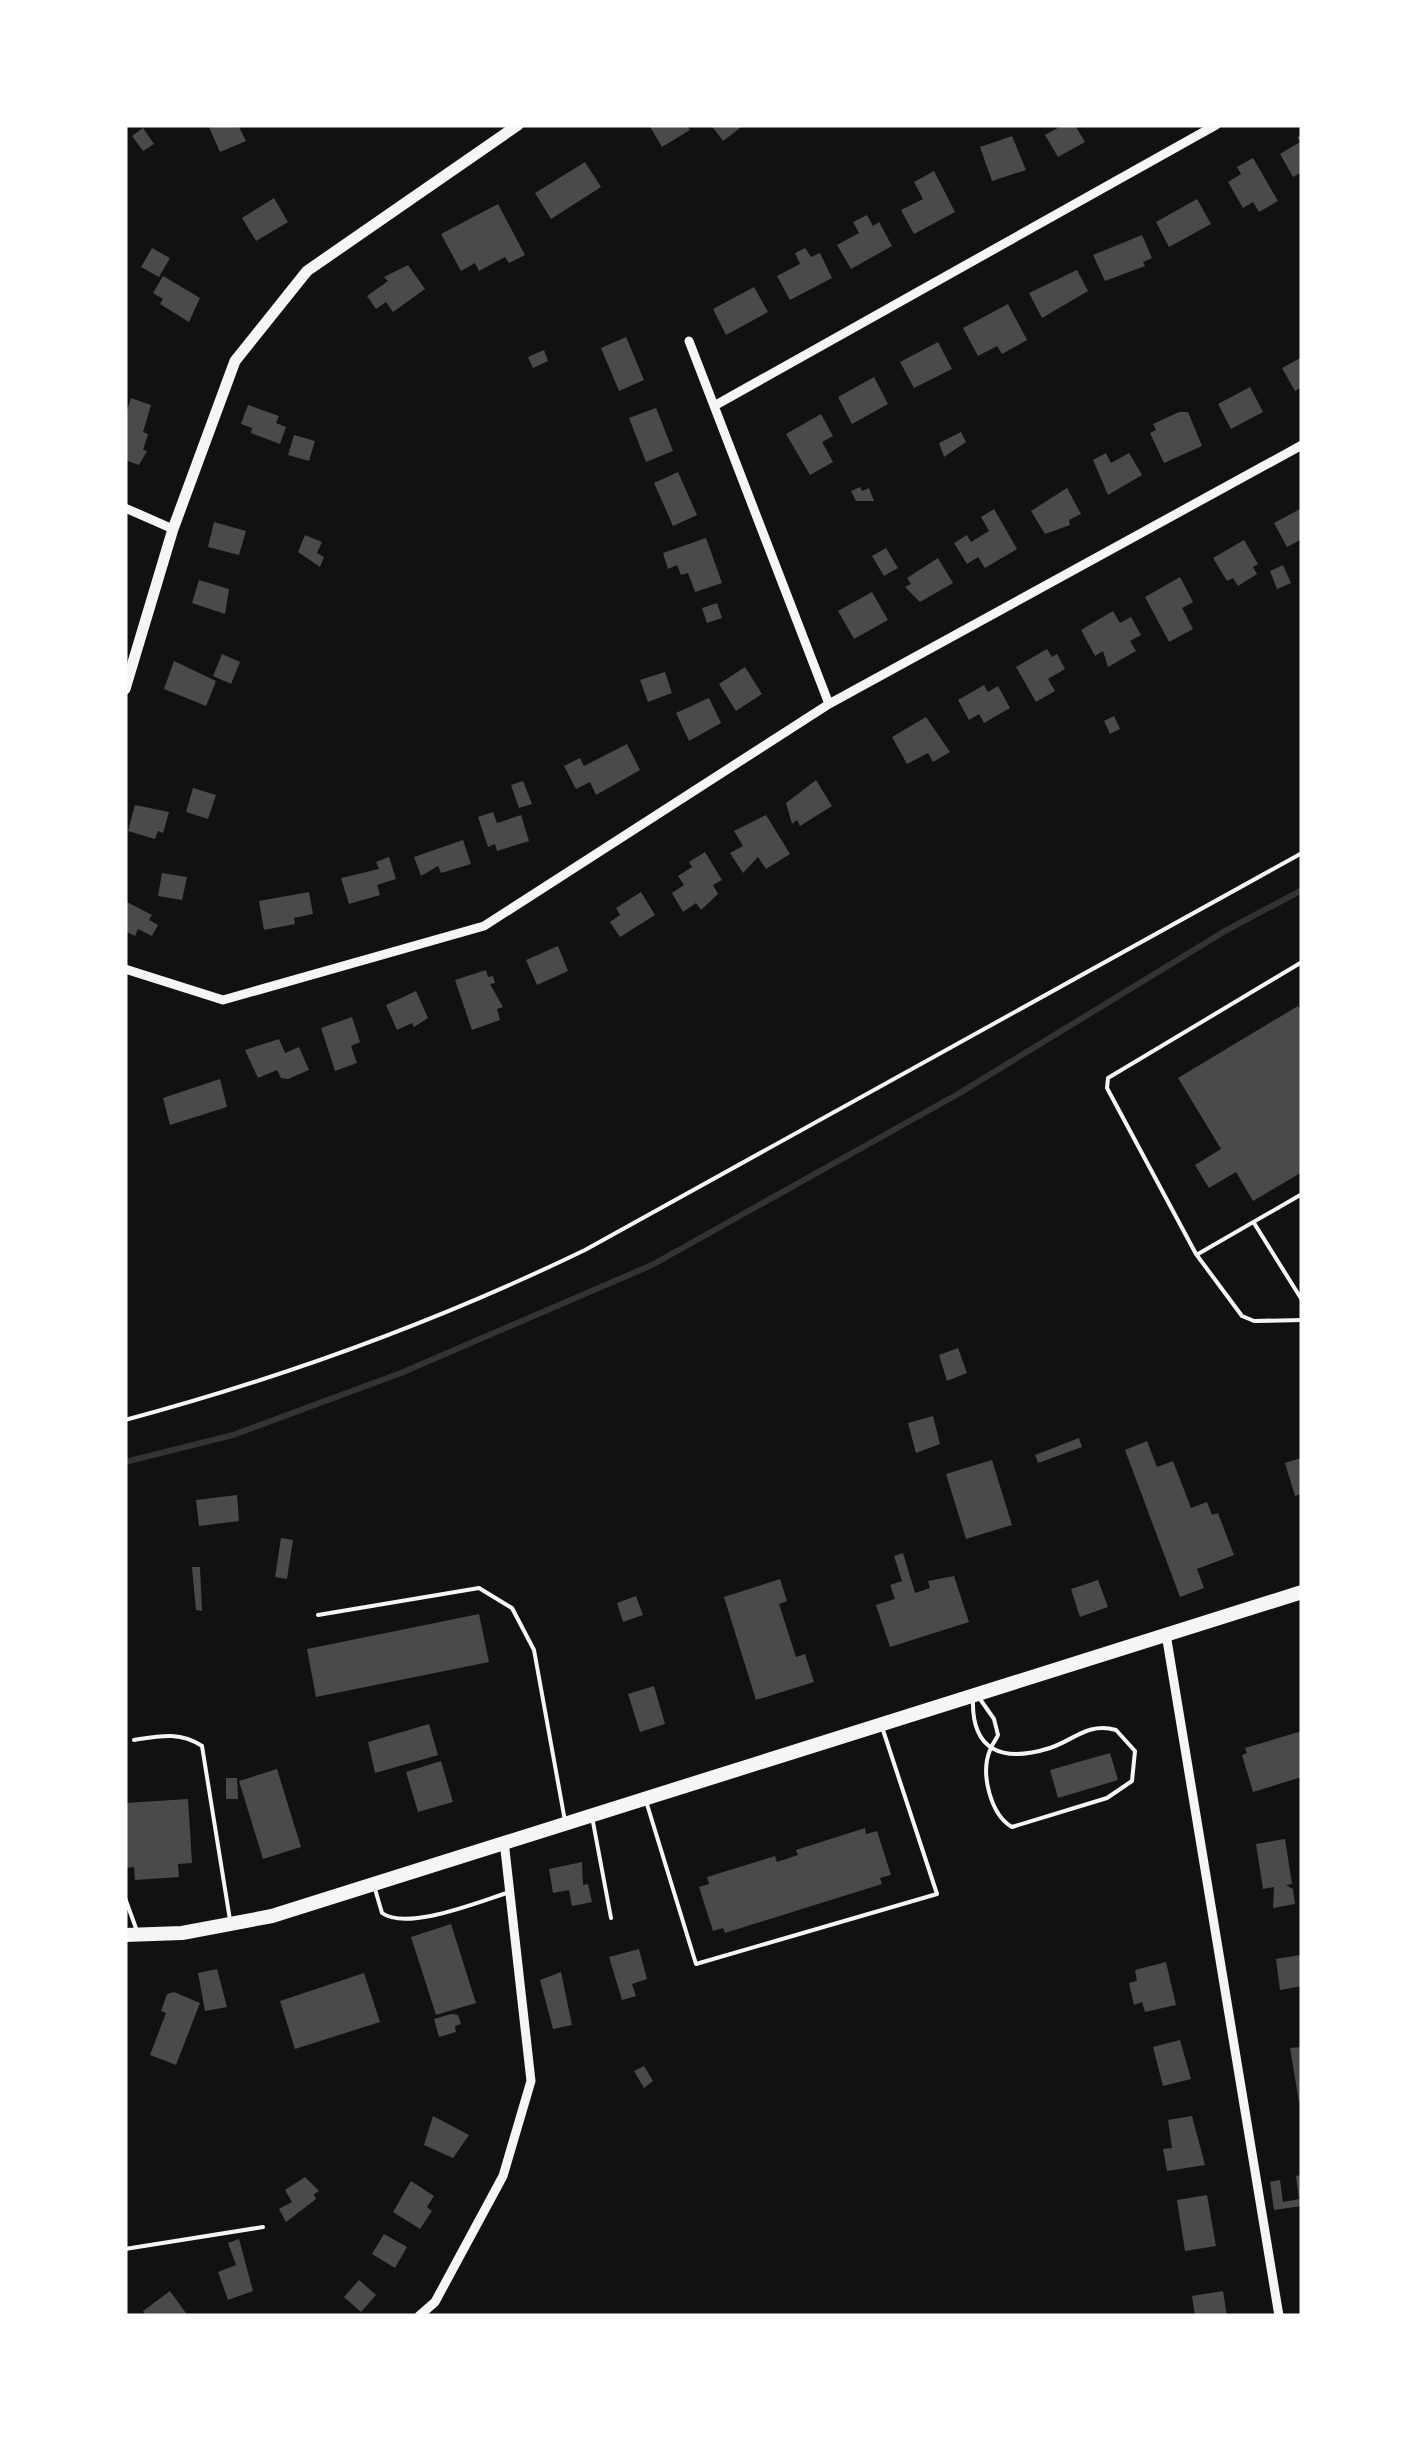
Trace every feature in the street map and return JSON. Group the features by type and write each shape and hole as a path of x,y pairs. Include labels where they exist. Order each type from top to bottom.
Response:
{"main road":[{"path":"132,1935 230,1925 374,1884 564,1820 1302,1592"}],"street":[{"path":"125,689 173,529 235,361 307,271 518,125"},
{"path":"714,406 1216,125"},
{"path":"689,340 829,704"},
{"path":"125,970 223,1000 484,926 829,704 1302,446"},
{"path":"125,508 173,529"},
{"path":"1166,1631 1279,2316"},
{"path":"419,2316 436,2302 503,2176 531,2081 504,1841"}],"lane":[{"path":"1302,962 1108,1078 1107,1088 1196,1254 1242,1316 1254,1322 1302,1320"},
{"path":"1196,1254 1302,1194"},
{"path":"1253,1222 1302,1300"},
{"path":"318,1615 479,1588 512,1608 534,1650 564,1820"},
{"path":"974,1692 972,1726 979,1741 990,1749 1034,1752 1082,1730 1110,1728 1130,1741 1136,1765 1126,1789 1012,1827 998,1819 992,1805 990,1749 998,1735 994,1718 974,1692"},
{"path":"645,1796 696,1964 937,1894 880,1721"},
{"path":"134,1740 167,1735 190,1738 202,1746 230,1925"},
{"path":"591,1812 611,1918"},
{"path":"374,1884 382,1914 392,1919 434,1914 510,1892"},
{"path":"125,1898 132,1935"},
{"path":"125,2249 263,2226"}],"path":[{"path":"125,1420 234,1391 524,1280 585,1250 1302,853"}],"building":[{"path":"208,125 238,125 246,141 220,152"},
{"path":"649,125 687,125 690,130 662,147"},
{"path":"711,125 744,125 723,141"},
{"path":"1063,125 1075,125 1085,142 1058,157 1045,135"},
{"path":"143,128 154,144 143,151 132,136"},
{"path":"1302,135 1302,172 1293,177 1280,154 1300,142 1297,137"},
{"path":"1012,136 1026,170 992,181 980,147"},
{"path":"1253,158 1278,201 1259,212 1253,202 1243,208 1228,182 1241,174 1237,167"},
{"path":"585,162 601,187 551,219 535,193"},
{"path":"934,171 955,212 914,234 901,210 923,199 914,182"},
{"path":"274,198 288,222 256,241 242,218"},
{"path":"1197,199 1211,224 1169,247 1156,222"},
{"path":"498,204 525,255 509,263 505,257 479,271 475,263 461,271 441,234"},
{"path":"867,215 873,226 879,222 892,246 851,269 837,245 859,233 853,222"},
{"path":"1142,235 1152,258 1143,262 1145,266 1105,281 1093,255"},
{"path":"152,248 170,258 159,277 141,267"},
{"path":"805,248 811,257 820,253 832,278 790,300 777,276 800,264 795,253"},
{"path":"408,265 425,289 393,312 386,302 376,309 367,296 388,281 384,277"},
{"path":"1077,270 1088,291 1042,318 1029,293"},
{"path":"163,276 200,298 189,322 160,304 163,299 153,293"},
{"path":"754,287 768,312 726,335 713,309"},
{"path":"1008,304 1027,340 1002,354 997,346 978,356 963,328"},
{"path":"626,337 644,380 619,391 601,348"},
{"path":"938,342 952,369 914,388 900,362"},
{"path":"544,350 548,361 533,368 528,357"},
{"path":"1302,357 1302,387 1295,391 1282,368"},
{"path":"874,377 888,404 852,424 838,397"},
{"path":"1250,387 1263,412 1231,429 1218,404"},
{"path":"131,398 151,405 143,432 148,434 143,450 147,451 139,465 125,460 125,417"},
{"path":"248,405 279,416 276,423 286,427 280,444 251,433 252,428 241,424"},
{"path":"656,408 673,451 646,462 629,418"},
{"path":"1188,412 1202,446 1164,463 1150,433 1156,430 1153,424"},
{"path":"821,414 833,436 822,442 833,462 810,475 786,434"},
{"path":"961,432 966,442 944,457 939,443"},
{"path":"294,435 315,441 309,461 288,455"},
{"path":"1106,453 1111,463 1129,453 1142,475 1108,495 1093,460"},
{"path":"678,472 697,515 673,526 654,483"},
{"path":"860,487 862,491 869,488 874,501 856,501 851,491"},
{"path":"1067,488 1081,514 1069,520 1070,525 1045,534 1031,511"},
{"path":"1302,508 1302,539 1287,547 1274,523"},
{"path":"994,509 1017,549 985,568 978,557 967,564 954,543 967,535 971,542 989,531 981,517"},
{"path":"214,522 246,531 239,555 208,547"},
{"path":"305,535 322,542 317,553 324,557 320,567 298,552"},
{"path":"706,538 722,583 695,592 688,573 681,575 677,565 668,569 663,553"},
{"path":"1244,540 1258,564 1253,567 1257,574 1238,586 1233,578 1227,581 1213,558"},
{"path":"886,548 898,568 884,576 872,556"},
{"path":"938,558 953,583 920,602 905,587 911,584 907,578"},
{"path":"1283,565 1291,583 1277,589 1270,571"},
{"path":"1180,577 1193,602 1182,608 1193,629 1169,642 1145,597"},
{"path":"199,580 229,589 225,614 192,603"},
{"path":"872,592 888,620 854,639 838,611"},
{"path":"717,603 722,618 707,623 702,608"},
{"path":"1113,611 1120,623 1131,617 1141,635 1130,641 1136,651 1108,667 1103,651 1095,656 1081,630"},
{"path":"1047,649 1052,657 1057,654 1065,669 1048,679 1055,691 1036,702 1016,667"},
{"path":"222,654 240,662 231,684 213,676"},
{"path":"174,661 216,681 206,706 164,689"},
{"path":"745,667 762,694 736,711 719,684"},
{"path":"665,672 672,693 648,702 640,680"},
{"path":"984,685 988,692 998,686 1010,708 984,723 979,714 969,720 958,700"},
{"path":"709,698 721,723 689,741 676,713"},
{"path":"1114,716 1120,729 1110,734 1104,721"},
{"path":"926,717 950,752 933,762 928,753 907,764 892,737"},
{"path":"627,744 640,770 596,795 590,782 576,789 564,766 580,758 584,766"},
{"path":"816,780 832,806 800,826 797,820 792,824 786,803"},
{"path":"523,781 532,804 519,808 511,785"},
{"path":"193,788 216,795 208,819 186,812"},
{"path":"135,805 169,812 163,833 158,831 155,839 128,831"},
{"path":"493,812 497,823 521,815 529,841 497,851 495,844 488,847 478,817"},
{"path":"766,815 790,854 766,869 758,857 743,873 730,853 743,846 734,831"},
{"path":"463,840 471,864 441,873 438,866 421,876 414,857"},
{"path":"705,852 722,880 713,885 718,894 701,910 696,903 683,912 672,893 684,885 678,876 692,867 689,862"},
{"path":"389,857 396,879 377,885 380,895 349,904 341,878 379,869 376,862"},
{"path":"162,873 187,877 182,900 158,896"},
{"path":"309,892 313,914 294,918 295,924 264,930 259,901"},
{"path":"641,892 655,915 620,937 610,922 620,915 616,908"},
{"path":"125,901 152,915 149,920 158,925 152,936 138,929 135,936 125,931"},
{"path":"558,946 568,971 537,985 526,960"},
{"path":"486,970 488,977 493,976 495,983 490,984 503,1007 497,1009 500,1020 472,1030 455,980"},
{"path":"416,991 428,1018 414,1027 412,1023 397,1030 386,1005"},
{"path":"1298,1006 1302,1012 1302,1172 1253,1201 1236,1172 1209,1188 1195,1165 1221,1149 1178,1078"},
{"path":"352,1017 360,1042 351,1046 357,1063 335,1071 321,1028"},
{"path":"279,1039 285,1053 299,1047 309,1070 288,1079 281,1078 277,1070 258,1078 245,1050"},
{"path":"220,1079 227,1107 170,1125 163,1098"},
{"path":"958,1348 967,1373 947,1381 939,1355"},
{"path":"933,1416 940,1444 916,1453 908,1423"},
{"path":"1079,1438 1082,1447 1038,1463 1035,1455"},
{"path":"1147,1441 1157,1467 1173,1461 1191,1508 1207,1502 1212,1515 1218,1513 1234,1555 1197,1569 1204,1588 1180,1597 1125,1450"},
{"path":"1301,1458 1302,1494 1295,1496 1285,1463"},
{"path":"992,1460 1012,1525 966,1539 946,1474"},
{"path":"237,1495 239,1521 199,1526 196,1500"},
{"path":"281,1538 293,1540 287,1579 275,1577"},
{"path":"903,1553 915,1593 930,1588 928,1581 954,1576 969,1622 890,1647 876,1605 895,1599 890,1585 902,1581 894,1556"},
{"path":"192,1567 200,1567 202,1611 196,1610"},
{"path":"780,1579 787,1601 779,1604 796,1657 805,1654 814,1682 756,1700 724,1597"},
{"path":"1098,1580 1108,1607 1080,1617 1071,1589"},
{"path":"636,1596 643,1615 623,1622 617,1603"},
{"path":"479,1614 489,1662 316,1697 307,1649"},
{"path":"654,1686 665,1724 640,1732 628,1694"},
{"path":"429,1724 438,1755 375,1773 368,1742"},
{"path":"1302,1731 1302,1777 1253,1792 1242,1755 1247,1753 1245,1748"},
{"path":"1110,1753 1118,1780 1058,1798 1050,1770"},
{"path":"441,1761 453,1802 418,1812 406,1772"},
{"path":"277,1769 301,1847 263,1859 239,1781"},
{"path":"226,1778 237,1778 238,1799 226,1799"},
{"path":"188,1799 192,1863 178,1864 179,1877 135,1880 134,1867 125,1868 125,1803"},
{"path":"865,1828 866,1834 877,1831 891,1875 880,1878 882,1884 725,1933 723,1928 713,1931 699,1887 709,1884 707,1877 775,1856 777,1862 798,1855 796,1850"},
{"path":"1285,1839 1292,1884 1286,1885 1293,1889 1295,1904 1273,1908 1274,1887 1263,1889 1256,1844"},
{"path":"582,1862 583,1885 588,1884 592,1902 572,1906 569,1890 553,1893 549,1869"},
{"path":"451,1924 476,2003 436,2015 411,1937"},
{"path":"639,1949 647,1979 632,1984 636,1996 622,2000 609,1957"},
{"path":"1300,1955 1302,1986 1280,1990 1276,1959"},
{"path":"1166,1962 1176,2005 1145,2012 1142,2002 1134,2005 1129,1983 1137,1981 1135,1970"},
{"path":"217,1969 227,2007 205,2011 198,1973"},
{"path":"561,1972 572,2025 553,2029 540,1980"},
{"path":"364,1973 380,2022 295,2049 280,2001"},
{"path":"174,1992 200,2003 176,2065 150,2055 166,2013 161,2011 167,1994"},
{"path":"458,2015 461,2024 455,2026 456,2032 439,2037 434,2019"},
{"path":"1180,2040 1191,2079 1163,2086 1153,2047"},
{"path":"1302,2047 1302,2101 1299,2102 1290,2048"},
{"path":"644,2066 653,2081 644,2088 634,2071"},
{"path":"433,2116 469,2135 453,2158 424,2145"},
{"path":"1192,2116 1205,2165 1167,2171 1163,2149 1172,2148 1168,2120"},
{"path":"1302,2175 1302,2206 1274,2210 1270,2182 1280,2180 1283,2202 1299,2199 1296,2176"},
{"path":"305,2177 319,2191 314,2194 316,2199 286,2222 279,2209 292,2202 285,2190"},
{"path":"411,2181 434,2196 427,2207 432,2211 420,2229 393,2212"},
{"path":"1207,2195 1216,2246 1185,2251 1177,2200"},
{"path":"384,2234 407,2247 395,2268 372,2254"},
{"path":"239,2239 253,2291 228,2300 218,2272 236,2265 228,2243"},
{"path":"359,2280 376,2295 361,2312 344,2297"},
{"path":"170,2291 188,2316 146,2316 143,2311"},
{"path":"1223,2291 1227,2316 1195,2316 1192,2296"}],"waterway":[{"path":"125,1462 233,1435 401,1373 652,1265 958,1094 1225,931 1302,890"}]}
